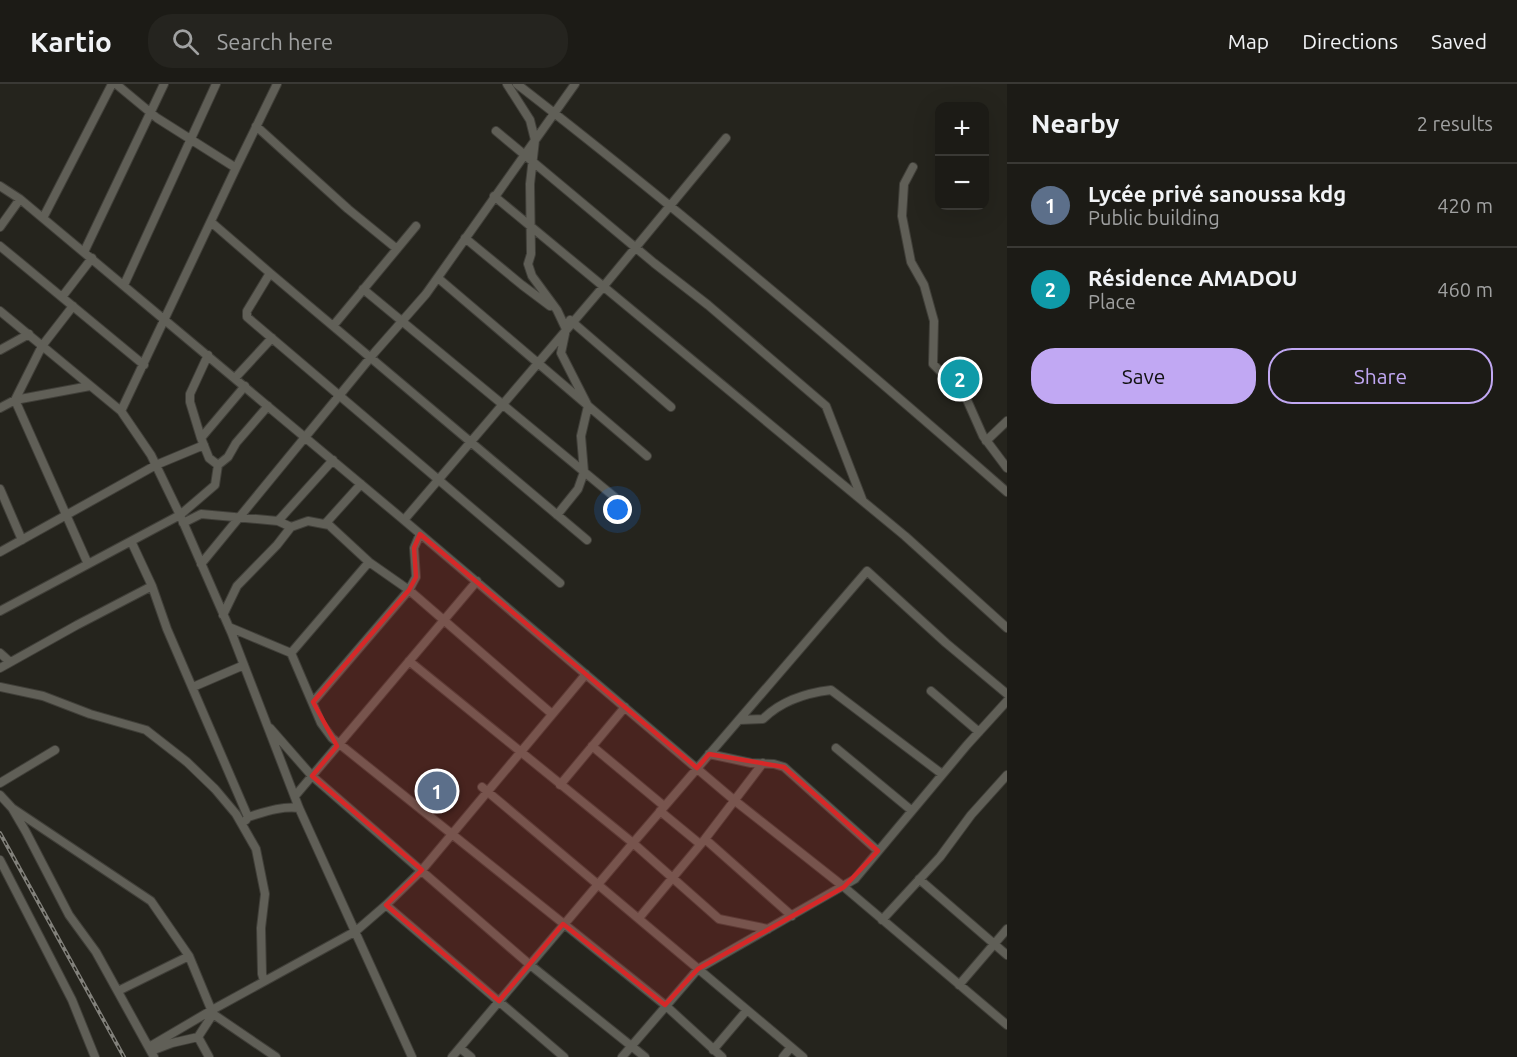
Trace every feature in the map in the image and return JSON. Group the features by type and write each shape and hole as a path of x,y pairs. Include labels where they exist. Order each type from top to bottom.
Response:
{"street":[{"path":"43,218 114,84 150,113 236,168"},
{"path":"84,252 164,84"},
{"path":"124,285 216,84"},
{"path":"121,411 277,84"},
{"path":"507,84 530,120 535,140 530,184 531,254 528,264 532,276 557,310 567,329 561,354 588,406 581,436 584,472 578,489 557,515"},
{"path":"517,84 670,205 828,337 1007,492"},
{"path":"201,564 438,278 575,84"},
{"path":"256,126 348,209 397,249"},
{"path":"496,131 635,248 708,305 826,406 863,501"},
{"path":"404,520 726,138"},
{"path":"913,167 904,184 902,216 911,262 924,285 934,321 932,360 938,371 967,400 986,441 1007,468"},
{"path":"0,186 20,199 92,258 734,800 844,887 1007,1026"},
{"path":"494,196 905,536 1007,628"},
{"path":"0,227 20,199"},
{"path":"211,222 586,540"},
{"path":"333,326 417,226"},
{"path":"465,238 522,285 573,322 671,407"},
{"path":"0,246 144,365"},
{"path":"62,297 92,258"},
{"path":"270,273 246,314 560,583"},
{"path":"438,278 647,456"},
{"path":"363,289 623,504"},
{"path":"15,400 42,346 73,306"},
{"path":"0,311 121,411 152,455 224,615 299,808 412,1057"},
{"path":"0,350 29,334"},
{"path":"235,378 272,338"},
{"path":"208,355 190,394 190,402 209,458 218,465"},
{"path":"0,408 15,400 90,386"},
{"path":"0,552 202,441 245,386"},
{"path":"15,400 88,564"},
{"path":"181,519 215,485 218,465 228,457 236,443 268,406"},
{"path":"986,441 1007,421"},
{"path":"278,521 333,460"},
{"path":"325,524 361,484"},
{"path":"1,492 22,540"},
{"path":"0,611 131,541 181,519 201,514 278,521 291,527"},
{"path":"224,615 237,586 291,527 308,521 329,525 369,562 409,590 552,714"},
{"path":"313,702 409,590 417,577 414,548 420,534"},
{"path":"131,541 248,817"},
{"path":"291,653 369,562"},
{"path":"452,1057 662,808 867,571 946,643 1007,694"},
{"path":"295,796 477,581"},
{"path":"0,668 152,586"},
{"path":"228,627 291,653 321,723 332,738 665,1005 722,1057"},
{"path":"0,653 10,662"},
{"path":"409,661 633,843 719,919 768,929"},
{"path":"193,687 244,665"},
{"path":"152,1052 264,981 356,931 386,905 422,870 485,789 520,753 586,674"},
{"path":"0,687 43,696 90,714 146,730 187,762 215,789 242,824 256,849 265,894 261,928 264,981"},
{"path":"739,720 764,719 776,706 815,692 831,690 942,774"},
{"path":"931,691 979,732"},
{"path":"622,1057 698,969 855,879 911,810 1007,701"},
{"path":"560,785 625,707"},
{"path":"266,724 312,776 529,964 645,1057"},
{"path":"592,746 662,808 792,916"},
{"path":"836,748 911,810"},
{"path":"0,783 55,750"},
{"path":"709,754 784,767 878,851"},
{"path":"639,918 763,764"},
{"path":"882,920 1007,775"},
{"path":"485,789 803,1057"},
{"path":"0,795 12,808 151,901 189,956 213,1012 276,1057"},
{"path":"242,824 248,817 288,807 299,808"},
{"path":"12,808 69,915 96,952 152,1052"},
{"path":"0,860 72,1000 95,1057"},
{"path":"919,879 1007,955"},
{"path":"386,905 564,1057"},
{"path":"959,985 1007,929"},
{"path":"118,991 189,956"},
{"path":"713,1050 747,1010"},
{"path":"152,1052 172,1043 198,1037 213,1012"},
{"path":"198,1037 209,1057"},
{"path":"783,1057 791,1047"},
{"path":"460,1048 471,1057"}],"highlighted area":[{"path":"420,534 697,768 709,754 784,767 878,851 844,887 698,969 665,1005 563,924 499,1001 386,905 422,870 312,776 337,746 313,702 409,590 416,577 414,548"}],"railway":[{"path":"0,833 124,1057"}],"place":[{"name":"Résidence AMADOU","path":"960,379"},
{"name":"Lycée privé sanoussa kdg","path":"437,791"}]}
